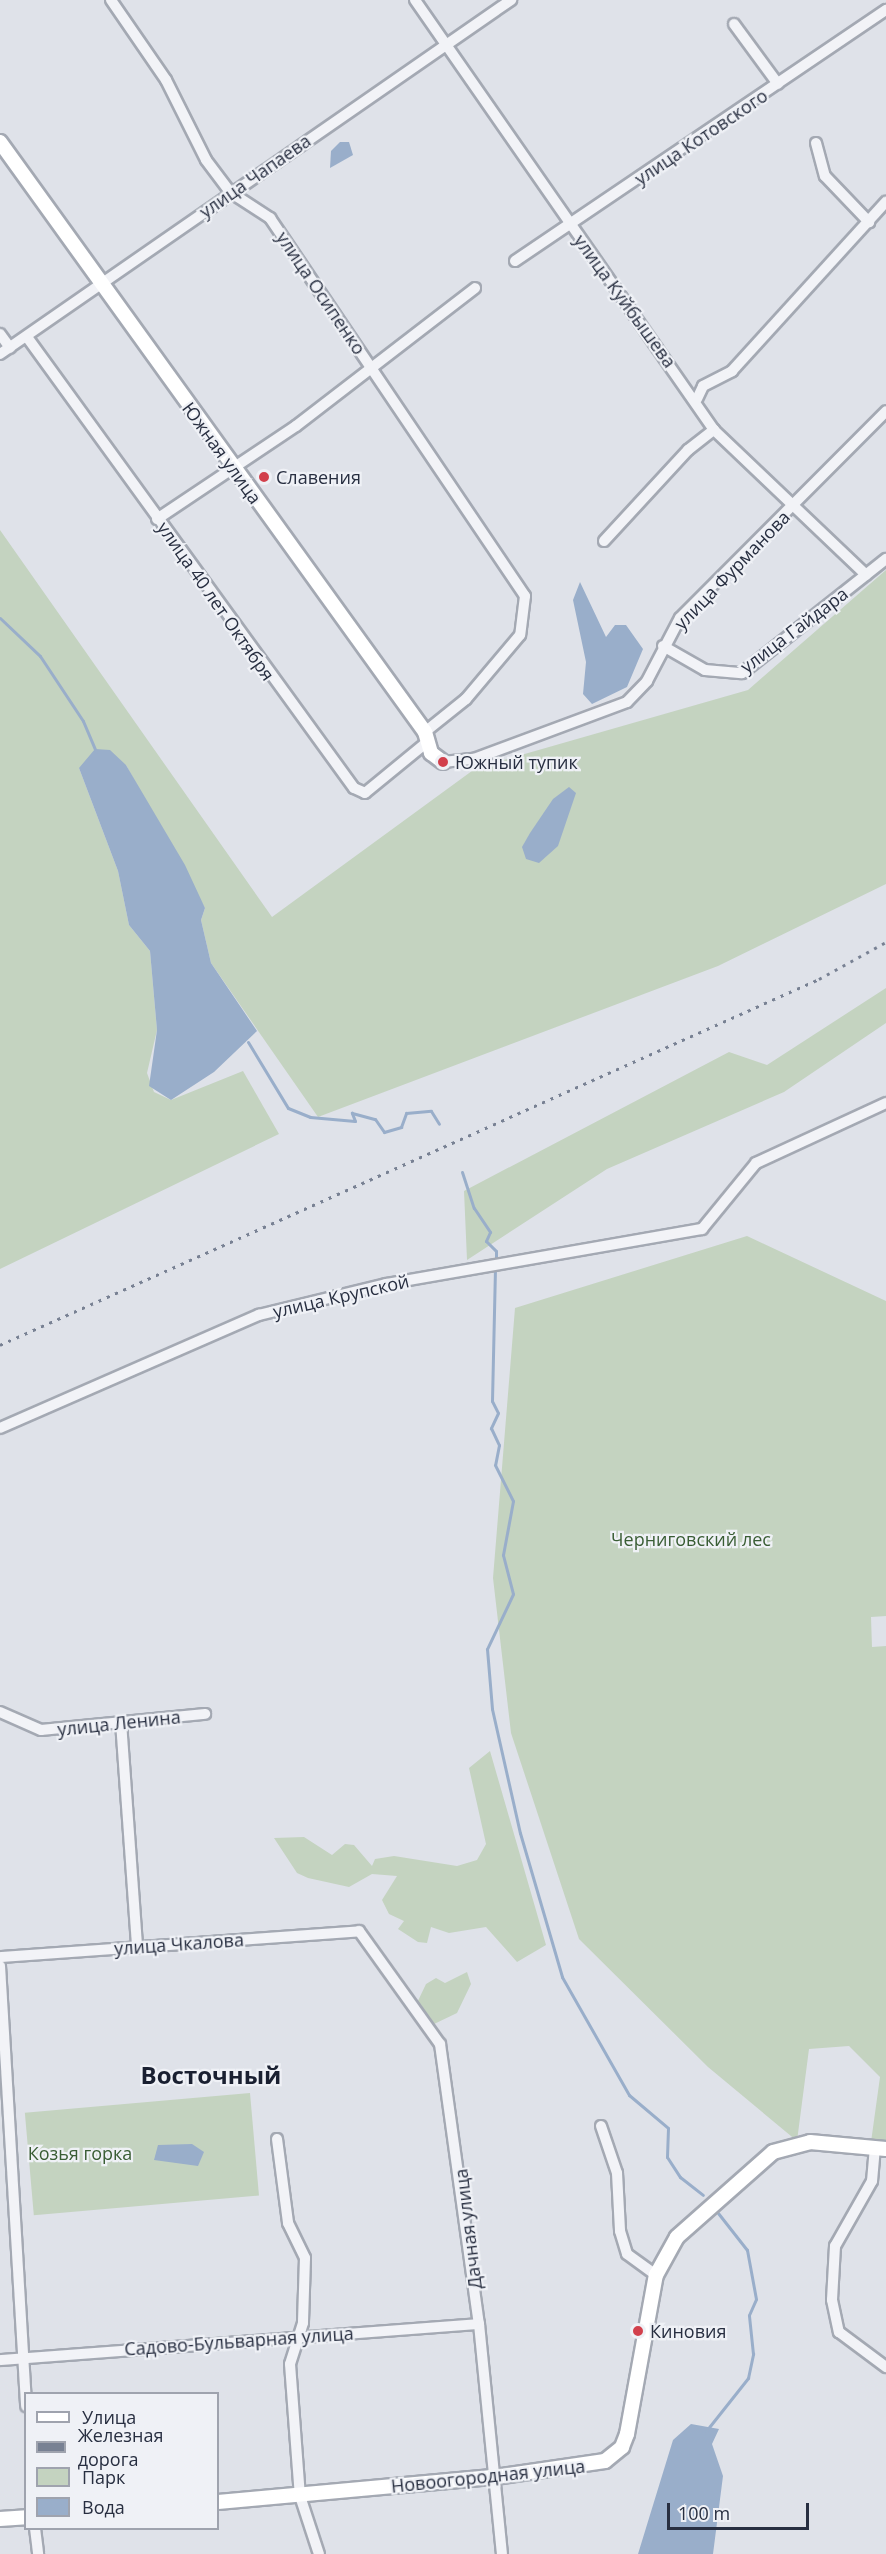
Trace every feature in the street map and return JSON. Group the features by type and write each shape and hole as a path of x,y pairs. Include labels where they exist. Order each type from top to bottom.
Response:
{"street":[{"name":"улица Осипенко","path":"111,0 230,192 270,218 525,596 524,625 509,650 466,699 425,738"},
{"name":"улица Куйбышева","path":"415,0 569,225 697,399 714,430 795,504 866,575"},
{"name":"улица Чапаева","path":"5,351 102,286 230,192 511,0"},
{"name":"улица Котовского","path":"515,261 886,10"},
{"path":"734,24 778,84"},
{"name":"Южная улица","path":"0,142 443,762"},
{"path":"816,143 825,176 869,222"},
{"path":"697,399 703,386 732,371 886,202"},
{"path":"157,519 234,470 370,365 475,288"},
{"path":"0,334 5,351"},
{"name":"улица 40 лет Октября","path":"27,337 354,788 365,793 425,738"},
{"name":"улица Фурманова","path":"443,762 474,759 627,702 647,681 663,645 680,618 886,411"},
{"path":"604,542 688,450 714,430"},
{"name":"улица Гайдара","path":"663,645 705,670 742,673 886,559"},
{"name":"улица Крупской","path":"0,1428 259,1315 386,1284 702,1229 756,1163 886,1103"},
{"name":"улица Ленина","path":"0,1712 41,1730 205,1714"},
{"path":"121,1722 137,1947"},
{"name":"улица Чкалова","path":"0,1958 358,1931"},
{"name":"Дачная улица","path":"358,1931 440,2044 479,2324 502,2554"},
{"path":"0,1966 25,2392"},
{"path":"601,2126 617,2173 620,2231 627,2254 656,2275"},
{"path":"277,2139 288,2223 305,2258 303,2323 290,2364 300,2496 319,2554"},
{"name":"Новоогородная улица","path":"219,2502 495,2477 584,2467 605,2461 622,2447 656,2275 677,2237 772,2152 810,2142 881,2148"},
{"path":"881,2148 872,2181 835,2246 832,2300 839,2332 886,2367"},
{"name":"Садово-Бульварная улица","path":"0,2360 479,2324"},
{"path":"0,2519 24,2517"},
{"path":"36,2530 38,2554"}],"green space":[{"path":"0,530 272,917 476,768 748,690 886,570 886,884 718,966 318,1117 211,963 201,920 205,908 126,765 79,768 118,871 129,925 150,951 157,1030 147,1073 154,1092 171,1100 243,1071 279,1134 0,1269"},
{"path":"886,988 886,1023 784,1092 607,1169 467,1260 464,1191 729,1052 767,1065"},
{"name":"Черниговский лес","path":"747,1236 886,1301 886,1616 871,1617 872,1647 886,1646 886,2142 871,2142 880,2077 849,2046 809,2049 797,2141 708,2067 579,1939 511,1733 493,1578 515,1308"},
{"path":"490,1751 546,1945 517,1962 486,1927 449,1933 431,1927 427,1943 418,1942 398,1929 404,1921 389,1914 382,1900 397,1876 372,1874 349,1887 308,1878 297,1873 274,1838 304,1837 332,1855 345,1844 354,1845 372,1866 375,1859 394,1856 457,1866 477,1860 486,1844 469,1768"},
{"path":"467,1972 471,1984 457,2013 432,2025 416,2005 426,1984 436,1978 445,1983"},
{"name":"Козья горка","path":"250,2093 259,2196 34,2215 25,2113"}],"water":[{"path":"340,142 349,142 353,155 330,168 331,151"},
{"path":"580,582 606,637 615,625 626,625 643,649 627,687 592,704 583,694 586,662 573,600"},
{"path":"95,749 110,750 126,765 185,865 205,908 201,920 211,963 257,1031 214,1072 171,1100 149,1086 157,1030 150,951 129,925 118,871 79,768"},
{"path":"569,787 576,793 558,846 539,863 526,859 522,847 530,833 553,799"},
{"path":"192,2144 204,2152 198,2166 154,2160 158,2145"},
{"path":"691,2424 719,2429 712,2444 723,2476 713,2554 638,2554 673,2440"}],"waterway":[{"path":"0,618 40,656 83,721 96,751"},
{"path":"248,1042 288,1108 310,1117 355,1121 352,1113 375,1119 384,1132 401,1127 406,1113 431,1111 439,1124"},
{"path":"462,1172 474,1208 490,1232 486,1241 496,1251 496,1261"},
{"path":"495,1268 492,1401 498,1413 491,1428 499,1445 495,1465 513,1501 503,1555 513,1594 487,1649 492,1709 520,1833 562,1977 629,2095 668,2128 667,2157 680,2177 703,2195"},
{"path":"706,2431 748,2378 753,2354 749,2315 756,2299 747,2250 718,2213"}],"railway":[{"path":"0,1345 819,979 886,942"}],"place":[{"name":"Славения","path":"264,477"},
{"name":"Южный тупик","path":"443,762"},
{"name":"Киновия","path":"638,2331"}],"district":[{"name":"Восточный","path":"211,2075"}]}
